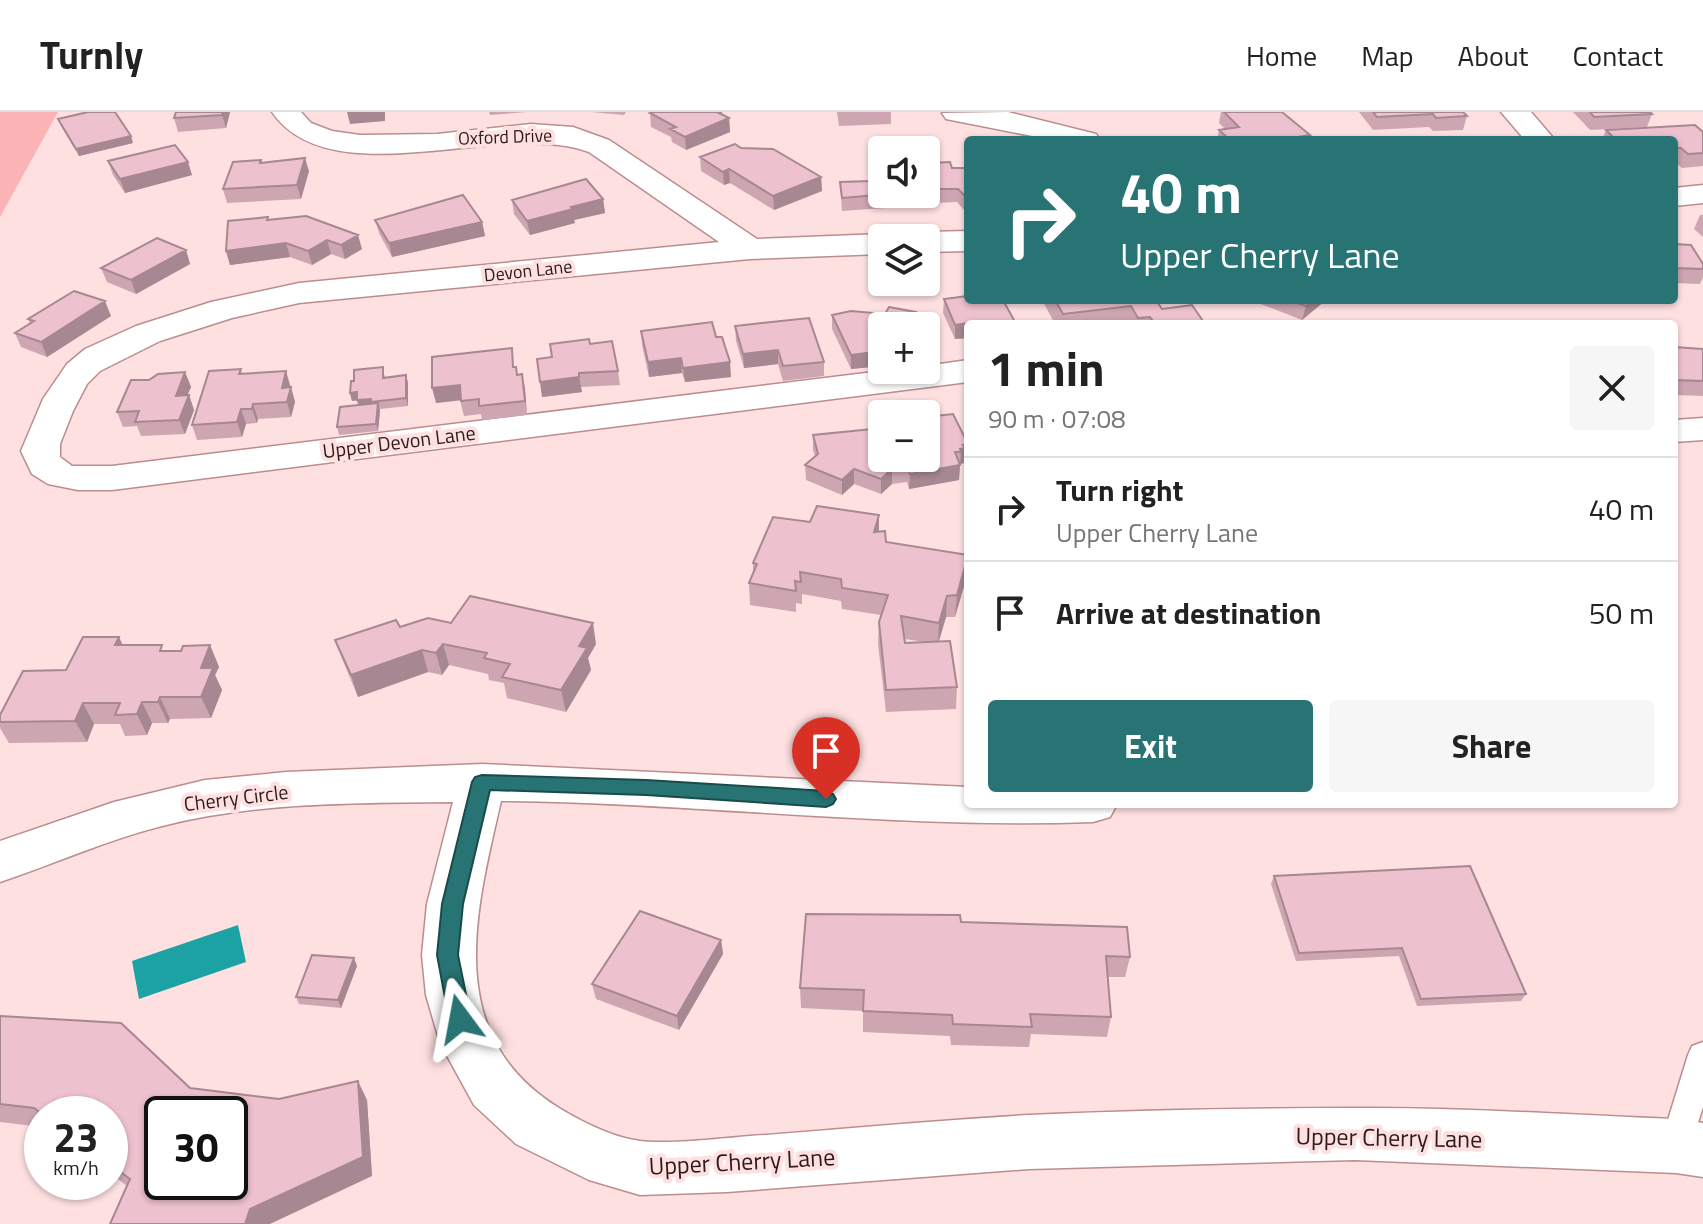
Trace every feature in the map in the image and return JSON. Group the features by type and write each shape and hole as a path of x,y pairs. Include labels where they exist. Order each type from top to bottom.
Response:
{"street":[{"name":"Oxford Drive","path":"286,112 290,122 305,134 348,144 531,133 553,133 587,140 750,249"},
{"path":"1515,112 1537,136"},
{"path":"956,113 1020,123 1070,136"},
{"path":"1678,197 1703,194"},
{"path":"940,242 964,241"},
{"name":"Devon Lane","path":"177,325 237,305 299,293 750,249 868,245"},
{"name":"Upper Devon Lane","path":"177,325 97,356 75,375 62,395 40,450 44,464 58,475 112,478 964,372"},
{"path":"1678,431 1703,429"},
{"path":"482,782 964,802"},
{"name":"Cherry Circle","path":"0,862 88,829 185,802 296,790 482,782"},
{"name":"Upper Cherry Lane","path":"482,782 452,904 448,955 453,995 467,1043 494,1087 536,1125 589,1153 640,1168 727,1165 1029,1142 1355,1134 1690,1148"}],"lane":[{"path":"1690,1148 1703,1055"}],"shaded area":[{"path":"0,112 58,112 0,217"}],"water":[{"path":"238,925 246,962 139,999 132,961"}],"building":[{"path":"88,112 115,112 131,136 76,149 58,119"},
{"path":"176,112 222,112 222,115 174,118"},
{"path":"717,112 729,118 685,137 670,129 676,127 650,113"},
{"path":"1224,112 1282,112 1310,135 1226,136 1219,130 1239,127"},
{"path":"1373,112 1463,112 1467,116 1377,117"},
{"path":"1590,112 1650,112 1652,114 1594,117"},
{"path":"1695,125 1703,132 1703,153 1688,154 1678,148 1678,136 1612,136 1606,130"},
{"path":"735,144 741,148 773,149 821,177 773,196 729,169 723,172 700,157"},
{"path":"175,145 188,162 120,179 108,161"},
{"path":"305,158 297,185 223,189 233,162 261,160 260,163"},
{"path":"940,162 950,162 952,168 964,168 964,195 958,189 940,189"},
{"path":"586,179 603,199 527,221 512,200"},
{"path":"868,181 868,196 842,198 840,182"},
{"path":"463,195 482,222 389,243 375,220"},
{"path":"306,216 358,235 341,245 327,240 308,251 286,243 226,251 228,221"},
{"path":"157,238 186,250 131,280 101,268"},
{"path":"1678,244 1691,245 1703,269 1678,268"},
{"path":"74,291 105,301 41,342 15,333 34,321 28,319"},
{"path":"964,296 964,304 1005,304 1014,320 964,320 964,324 955,325 944,299"},
{"path":"1057,304 1159,304 1162,309 1192,305 1202,320 1138,318 1131,306 1063,314"},
{"path":"889,307 916,312 886,312"},
{"path":"851,311 868,312 868,353 851,355 832,315"},
{"path":"809,318 824,362 783,366 778,350 743,354 735,326"},
{"path":"712,322 716,337 722,337 730,362 683,368 681,358 648,362 641,331"},
{"path":"589,339 590,344 612,341 618,371 579,373 579,377 540,382 537,359 552,357 550,344"},
{"path":"1678,347 1703,349 1703,381 1678,380"},
{"path":"512,348 513,367 516,367 517,375 522,374 525,401 479,406 479,399 461,401 460,385 432,388 432,357"},
{"path":"383,367 383,378 406,375 406,398 371,402 371,399 357,400 357,392 350,393 354,370"},
{"path":"241,369 239,374 286,371 282,388 291,387 287,402 253,404 252,409 241,409 237,422 192,425 209,371"},
{"path":"185,372 176,396 189,395 179,420 135,422 139,411 117,412 131,380 149,380 158,374"},
{"path":"378,403 376,424 337,427 340,407"},
{"path":"953,414 964,436 964,448 955,452 960,465 940,469 940,415"},
{"path":"868,429 868,472 889,472 881,479 854,469 842,480 805,465 818,454 813,435"},
{"path":"817,506 879,515 874,532 885,531 886,542 964,554 964,570 957,595 947,596 939,623 901,616 905,643 950,641 957,687 886,690 879,622 888,595 842,588 841,579 800,572 801,582 795,581 796,591 749,583 757,564 753,563 773,517 810,522"},
{"path":"470,596 593,623 579,646 587,648 561,690 502,677 510,664 484,658 487,653 443,644 436,653 422,650 351,675 335,640 396,620 400,627 428,618 451,623"},
{"path":"83,637 119,637 115,645 162,645 160,651 181,651 183,646 210,645 201,668 213,668 201,697 160,697 158,702 142,702 137,714 115,715 120,703 83,703 75,721 0,722 0,715 23,671 66,670"},
{"path":"1470,866 1526,994 1421,999 1402,948 1299,953 1274,876"},
{"path":"640,911 721,940 677,1016 592,984"},
{"path":"806,914 960,915 961,922 1127,927 1130,957 1106,956 1111,1017 1030,1014 1032,1027 953,1024 952,1015 863,1011 864,990 800,988"},
{"path":"312,955 354,958 338,1000 296,997"},
{"path":"0,1016 121,1023 190,1088 279,1099 358,1081 363,1157 250,1209 245,1224 110,1224 121,1200 128,1200 128,1096 24,1096 24,1107 0,1104"}],"route":[{"path":"460,1019 453,995 448,955 452,904 482,782 826,799"}]}
